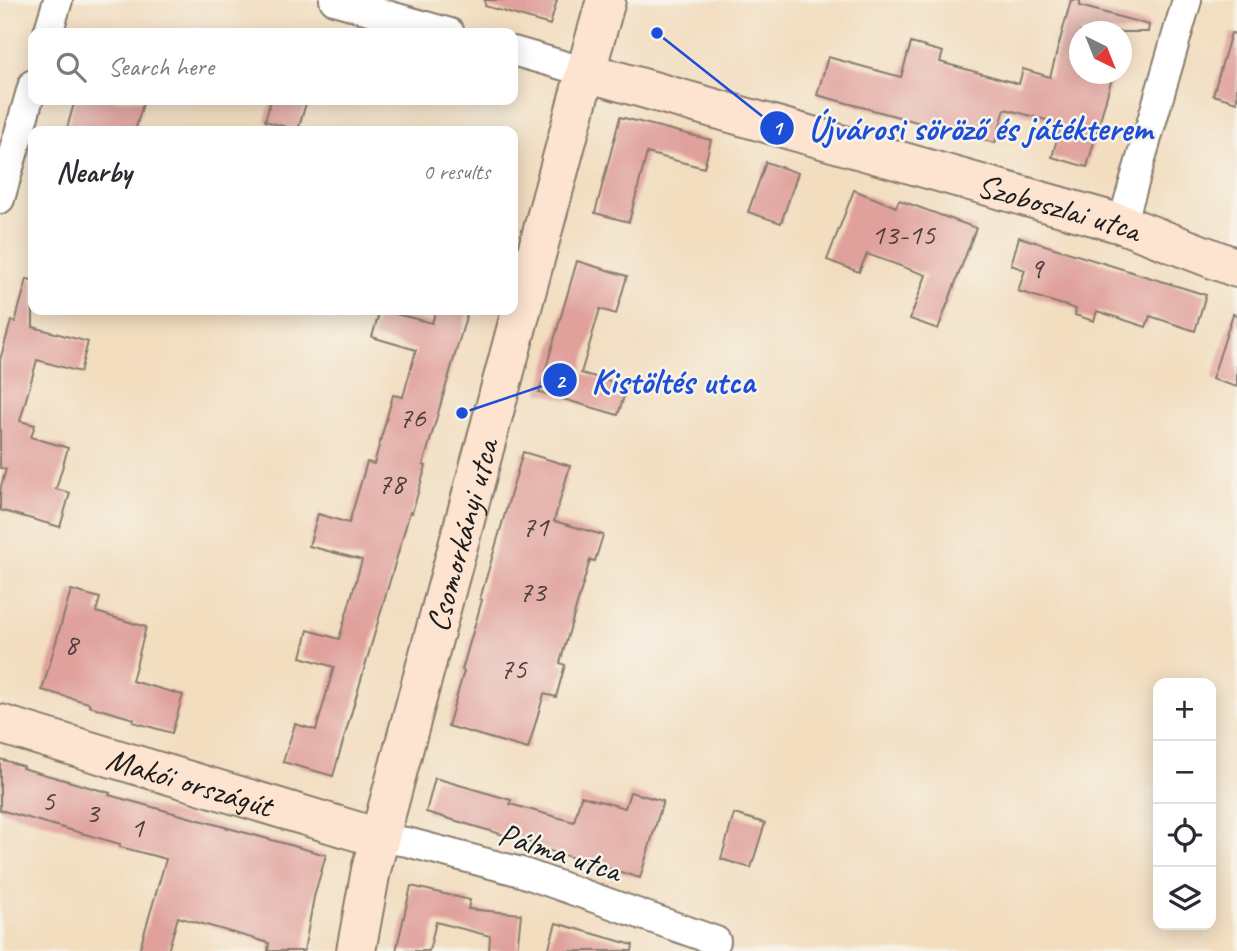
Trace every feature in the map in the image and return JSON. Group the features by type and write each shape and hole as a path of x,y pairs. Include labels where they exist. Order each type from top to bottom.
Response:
{"street":[{"path":"50,28 58,0"},
{"path":"334,0 432,28"},
{"name":"Csomorkányi utca","path":"356,951 379,838 606,0"},
{"path":"1122,224 1187,0"},
{"name":"Szoboszlai utca","path":"518,52 1122,224 1237,268"},
{"path":"0,199 28,101"},
{"name":"Makói országút","path":"0,724 379,838"},
{"name":"Pálma utca","path":"379,838 407,842 522,872 716,941"}],"building":[{"path":"485,0 557,0 550,25 485,6"},
{"path":"1071,0 1080,0 1080,6 1149,25 1148,32 1132,32 1132,21 1069,21 1069,84 1110,84 1087,167 1052,157 1061,124 1005,109 995,143 817,95 828,57 901,77 911,43 943,52 940,62 1019,84 1023,69 1050,77"},
{"path":"1231,33 1237,34 1237,102 1213,95"},
{"path":"74,105 143,105 136,126 68,126"},
{"path":"270,105 306,105 299,126 283,126 265,121"},
{"path":"620,117 711,140 704,168 647,153 629,222 595,213"},
{"path":"766,162 798,173 781,223 748,212"},
{"path":"854,190 896,207 899,200 976,228 938,329 910,319 926,275 867,254 859,272 827,260"},
{"path":"1019,237 1206,295 1195,331 1150,316 1146,327 1097,311 1094,321 1075,315 1076,309 1018,291 1025,270 1011,265"},
{"path":"577,261 627,276 616,314 600,309 581,373 627,386 618,415 539,392"},
{"path":"28,279 28,315 33,315 33,327 88,342 80,372 37,360 20,421 35,425 31,437 68,448 56,489 70,493 60,527 0,510 0,490 6,469 0,468 0,360 11,321 15,322"},
{"path":"1233,314 1237,315 1237,387 1212,379"},
{"path":"379,315 400,315 432,323 434,315 467,315 423,465 426,466 412,513 410,512 333,776 283,762 295,724 316,730 334,667 301,657 308,630 339,639 362,560 309,546 318,514 349,523 367,462 374,464 393,395 403,397 416,350 372,337"},
{"path":"523,452 570,466 554,521 603,535 595,561 590,560 560,663 565,665 556,697 544,694 528,749 448,726 482,600 480,599"},
{"path":"71,590 100,598 96,612 146,627 132,681 183,695 172,733 133,722 134,719 89,706 89,703 42,690"},
{"path":"0,759 23,766 22,768 110,793 109,795 326,855 314,897 304,951 268,951 269,943 178,917 168,951 139,951 166,859 0,810"},
{"path":"435,778 511,800 510,804 574,822 581,796 625,808 630,792 663,801 640,878 426,812"},
{"path":"734,814 765,823 751,868 721,859"},
{"path":"411,886 470,900 468,909 521,914 517,951 489,951 490,936 436,922 429,951 396,951"},
{"path":"556,923 633,945 632,951 548,951"}],"place":[{"name":"Újvárosi söröző és játékterem","path":"657,33"},
{"name":"Kistöltés utca","path":"462,413"}]}
